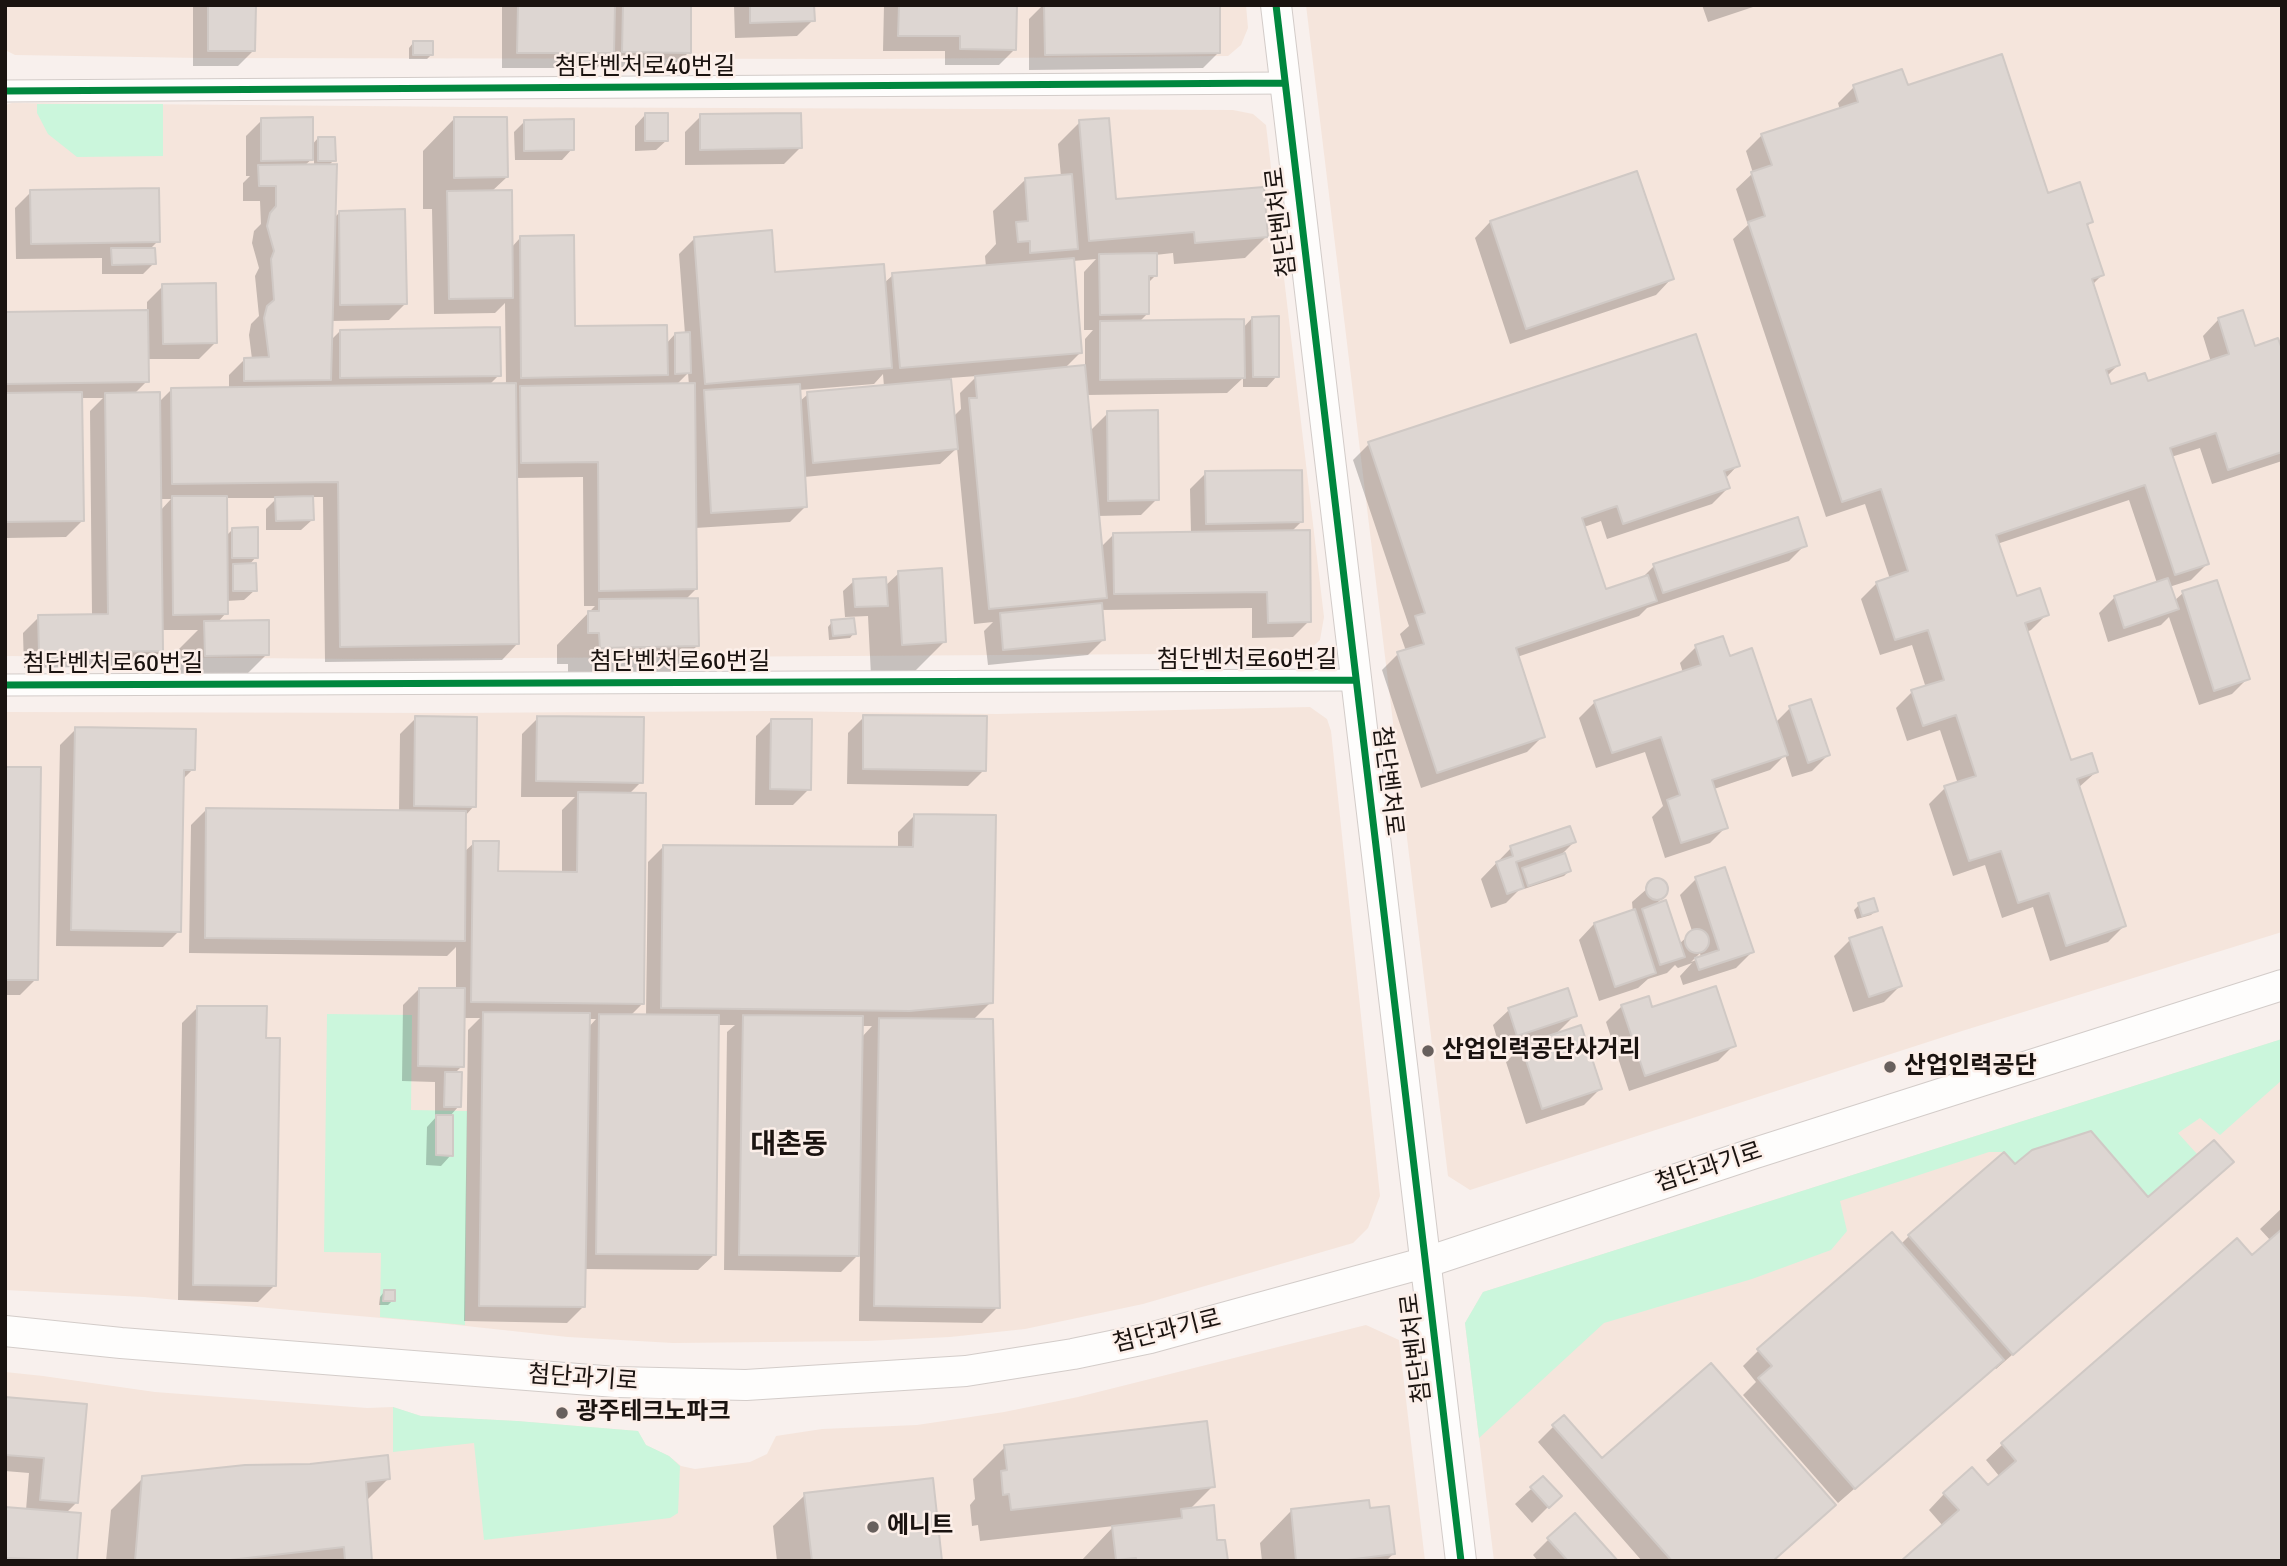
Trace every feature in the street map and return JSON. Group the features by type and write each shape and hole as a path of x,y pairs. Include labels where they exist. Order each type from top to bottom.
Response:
{"main road":[{"name":"첨단벤처로","path":"1276,5 1461,1561"},
{"name":"첨단과기로","path":"5,1332 616,1382 746,1385 967,1371 1150,1338 1427,1262 1752,1154 2282,985"}],"street":[{"name":"첨단벤처로40번길","path":"5,91 1285,83"},
{"name":"첨단벤처로60번길","path":"5,685 1355,680"}],"shaded area":[{"path":"5,5 1246,5 1248,28 1241,45 1228,56 883,59 199,58 15,55 5,50"},
{"path":"1306,5 2282,5 2282,932 1962,1031 1470,1190 1448,1176"},
{"path":"5,105 1233,110 1253,114 1266,125 1324,617 1320,640 1303,656 1261,657 1168,654 364,659 5,656"},
{"path":"1310,707 1327,719 1331,731 1380,1196 1368,1228 1353,1243 1143,1304 1025,1329 950,1337 867,1341 673,1343 568,1337 144,1297 5,1290 5,712 774,711 997,714"},
{"path":"2282,1039 2282,1561 1494,1561 1465,1323 1483,1292"},
{"path":"1366,1325 1399,1340 1425,1561 5,1561 5,1372 155,1392 367,1408 393,1407 421,1416 638,1431 646,1445 669,1456 681,1466 695,1469 750,1462 767,1454 776,1436 822,1429 917,1425 1004,1412 1078,1397"}],"green space":[{"path":"37,104 163,104 163,156 77,157 48,134 37,113"},
{"path":"327,1014 412,1015 411,1110 467,1111 465,1325 380,1317 381,1253 324,1252"},
{"path":"2282,1039 2282,1080 2220,1135 2200,1118 2178,1133 2197,1154 2148,1197 2091,1131 2032,1150 2015,1164 2004,1152 1989,1152 1840,1201 1847,1231 1831,1250 1752,1279 1604,1323 1479,1438 1465,1323 1483,1292"},
{"path":"393,1407 421,1416 638,1431 646,1445 669,1456 680,1466 678,1513 670,1518 484,1540 474,1443 393,1452"}],"building":[{"path":"208,5 256,5 255,51 208,51"},
{"path":"518,5 615,5 614,53 517,53"},
{"path":"623,5 691,5 691,53 622,52"},
{"path":"750,5 814,5 815,21 750,23"},
{"path":"899,5 1017,5 1016,50 960,49 960,36 898,36"},
{"path":"1044,5 1220,5 1220,53 1045,55"},
{"path":"413,41 433,41 433,55 413,55"},
{"path":"2002,54 2048,193 2080,182 2093,222 2087,224 2104,275 2092,279 2120,365 2106,370 2111,384 2145,373 2148,381 2229,354 2218,318 2243,310 2255,346 2278,338 2282,349 2282,452 2228,470 2216,433 2170,448 2209,564 2175,575 2145,485 1996,535 2017,596 2040,588 2049,615 2025,623 2071,760 2092,753 2098,772 2077,779 2126,926 2066,946 2049,893 2018,903 2001,851 1969,861 1944,786 1976,776 1956,715 1923,726 1911,690 1944,680 1928,630 1895,640 1876,582 1908,571 1881,489 1842,502 1748,222 1765,216 1751,172 1772,165 1761,134 1858,102 1853,85 1902,69 1908,85"},
{"path":"645,113 668,113 668,141 645,141"},
{"path":"801,113 802,148 700,150 700,114"},
{"path":"313,117 313,160 261,161 261,118"},
{"path":"454,117 507,117 508,177 454,178"},
{"path":"1109,118 1116,199 1264,187 1268,237 1195,243 1194,232 1089,241 1079,120"},
{"path":"574,119 574,150 524,151 524,120"},
{"path":"318,137 335,137 336,161 318,161"},
{"path":"337,164 331,380 244,381 244,358 269,357 264,318 267,306 274,300 271,259 274,251 267,226 270,213 276,206 276,186 259,186 258,165"},
{"path":"1637,171 1674,279 1526,329 1490,221"},
{"path":"1072,174 1078,249 1030,253 1030,241 1018,242 1016,222 1028,221 1025,178"},
{"path":"159,188 160,242 31,244 30,190"},
{"path":"512,190 513,298 449,299 447,191"},
{"path":"405,209 407,304 340,305 339,211"},
{"path":"772,230 775,272 884,264 892,368 705,384 694,237"},
{"path":"574,235 575,326 667,325 668,375 521,378 520,236"},
{"path":"111,248 155,248 156,264 112,265"},
{"path":"1157,253 1157,276 1149,276 1149,314 1100,315 1099,254"},
{"path":"1074,258 1082,353 900,368 892,273"},
{"path":"216,283 217,343 163,344 162,284"},
{"path":"148,310 149,382 5,384 5,312"},
{"path":"1279,316 1279,377 1253,377 1252,317"},
{"path":"1244,319 1245,378 1100,380 1100,321"},
{"path":"500,327 501,376 340,378 340,330"},
{"path":"690,332 691,373 675,374 675,333"},
{"path":"1696,334 1740,466 1724,471 1730,488 1623,524 1617,506 1582,518 1606,589 1648,575 1657,601 1516,648 1545,737 1437,773 1397,652 1424,644 1415,616 1425,613 1368,442"},
{"path":"1085,365 1107,598 989,609 969,398 977,398 975,376"},
{"path":"951,379 958,449 813,463 807,392"},
{"path":"516,383 519,644 340,647 338,482 172,484 171,388"},
{"path":"695,383 697,589 599,591 598,462 521,463 520,386"},
{"path":"800,384 807,507 711,513 704,390"},
{"path":"82,392 84,521 5,522 5,393"},
{"path":"160,392 163,651 39,653 38,615 108,614 105,393"},
{"path":"1158,410 1159,500 1108,501 1107,411"},
{"path":"1302,470 1303,522 1206,524 1205,471"},
{"path":"172,496 227,496 228,614 173,615"},
{"path":"313,496 314,520 276,521 275,497"},
{"path":"1798,517 1807,546 1663,593 1653,564"},
{"path":"258,527 258,558 232,558 232,528"},
{"path":"1310,530 1311,622 1268,623 1267,592 1114,594 1113,533"},
{"path":"256,563 257,591 233,591 233,564"},
{"path":"942,568 946,642 902,645 898,571"},
{"path":"886,577 888,606 855,607 853,579"},
{"path":"2168,578 2179,609 2124,628 2114,596"},
{"path":"2217,580 2250,679 2214,691 2182,591"},
{"path":"698,598 699,646 600,648 599,633 588,633 588,611 599,611 599,599"},
{"path":"1102,603 1105,640 1003,650 1000,613"},
{"path":"854,618 856,634 833,636 831,620"},
{"path":"269,620 269,655 205,656 204,621"},
{"path":"1723,636 1730,656 1752,648 1788,755 1712,780 1728,828 1681,843 1667,800 1680,795 1661,737 1612,753 1594,701 1701,665 1695,645"},
{"path":"1811,699 1830,755 1808,763 1789,706"},
{"path":"863,715 987,716 986,771 863,769"},
{"path":"415,716 477,717 476,807 414,806"},
{"path":"537,716 644,717 643,783 536,781"},
{"path":"771,719 812,719 811,790 770,789"},
{"path":"75,727 196,729 195,770 184,770 181,932 71,930"},
{"path":"5,767 41,767 38,980 5,980"},
{"path":"578,792 646,793 644,1004 471,1002 473,841 499,841 498,871 577,872"},
{"path":"206,808 466,811 465,941 205,938"},
{"path":"914,814 996,815 993,1003 910,1011 661,1008 663,845 913,847"},
{"path":"1570,826 1576,842 1516,862 1524,888 1507,894 1496,862 1513,856 1510,846"},
{"path":"1565,853 1571,871 1528,886 1522,868"},
{"path":"1725,867 1754,952 1699,970 1695,958 1719,950 1695,877"},
{"path":"1657,878 1665,881 1668,889 1665,897 1657,900 1649,897 1646,889 1649,881"},
{"path":"1874,898 1878,911 1862,916 1858,903"},
{"path":"1666,900 1685,957 1660,965 1642,909"},
{"path":"1635,909 1656,973 1615,987 1594,923"},
{"path":"1882,927 1902,986 1869,997 1849,938"},
{"path":"1697,929 1705,933 1709,941 1705,949 1697,953 1689,949 1685,941 1689,933"},
{"path":"1716,986 1736,1046 1645,1076 1621,1005 1649,996 1652,1007"},
{"path":"419,988 465,988 464,1067 418,1066"},
{"path":"1568,988 1577,1016 1517,1036 1508,1008"},
{"path":"197,1006 267,1006 266,1038 280,1038 276,1286 193,1285"},
{"path":"483,1012 590,1013 585,1307 479,1306"},
{"path":"599,1014 719,1015 716,1255 596,1254"},
{"path":"743,1015 863,1016 859,1256 739,1255"},
{"path":"879,1018 993,1019 1000,1308 874,1306"},
{"path":"1581,1025 1602,1089 1542,1109 1521,1045"},
{"path":"445,1072 462,1072 461,1107 444,1107"},
{"path":"436,1115 453,1115 453,1156 436,1155"},
{"path":"2091,1131 2148,1197 2214,1140 2234,1162 2013,1355 1908,1235 2004,1152 2015,1164 2032,1150"},
{"path":"2282,1229 2282,1561 1901,1561 1959,1510 1943,1493 1972,1467 1988,1485 2016,1461 2001,1443 2237,1238 2252,1255"},
{"path":"1892,1232 2004,1360 1855,1489 1758,1378 1772,1366 1757,1349"},
{"path":"384,1290 395,1290 395,1301 383,1301"},
{"path":"1711,1363 1836,1505 1773,1561 1672,1561 1552,1425 1564,1415 1602,1458"},
{"path":"5,1397 87,1404 78,1503 40,1500 44,1458 5,1455"},
{"path":"1207,1421 1215,1487 1011,1510 1009,1494 1003,1495 1001,1471 1007,1470 1004,1445"},
{"path":"388,1455 390,1479 366,1482 372,1561 345,1561 344,1547 221,1561 135,1561 142,1476 245,1465 310,1464"},
{"path":"1543,1476 1562,1496 1549,1508 1530,1487"},
{"name":"에니트","path":"933,1478 942,1561 812,1561 804,1493"},
{"path":"1369,1500 1370,1508 1389,1506 1395,1554 1339,1561 1296,1561 1291,1509"},
{"path":"1214,1505 1217,1540 1225,1540 1228,1561 1136,1561 1136,1558 1116,1560 1112,1526 1182,1518 1181,1509"},
{"path":"5,1507 81,1513 77,1561 5,1558"},
{"path":"1575,1513 1618,1561 1568,1561 1547,1538"}],"cycle path":[{"path":"1276,5 1461,1561"},
{"path":"5,91 1285,83"},
{"path":"5,685 1355,680"}],"place":[{"name":"산업인력공단사거리","path":"1428,1051"},
{"name":"산업인력공단","path":"1890,1067"},
{"name":"광주테크노파크","path":"562,1413"},
{"name":"에니트","path":"873,1527"}],"district":[{"name":"대촌동","path":"789,1146"}]}
